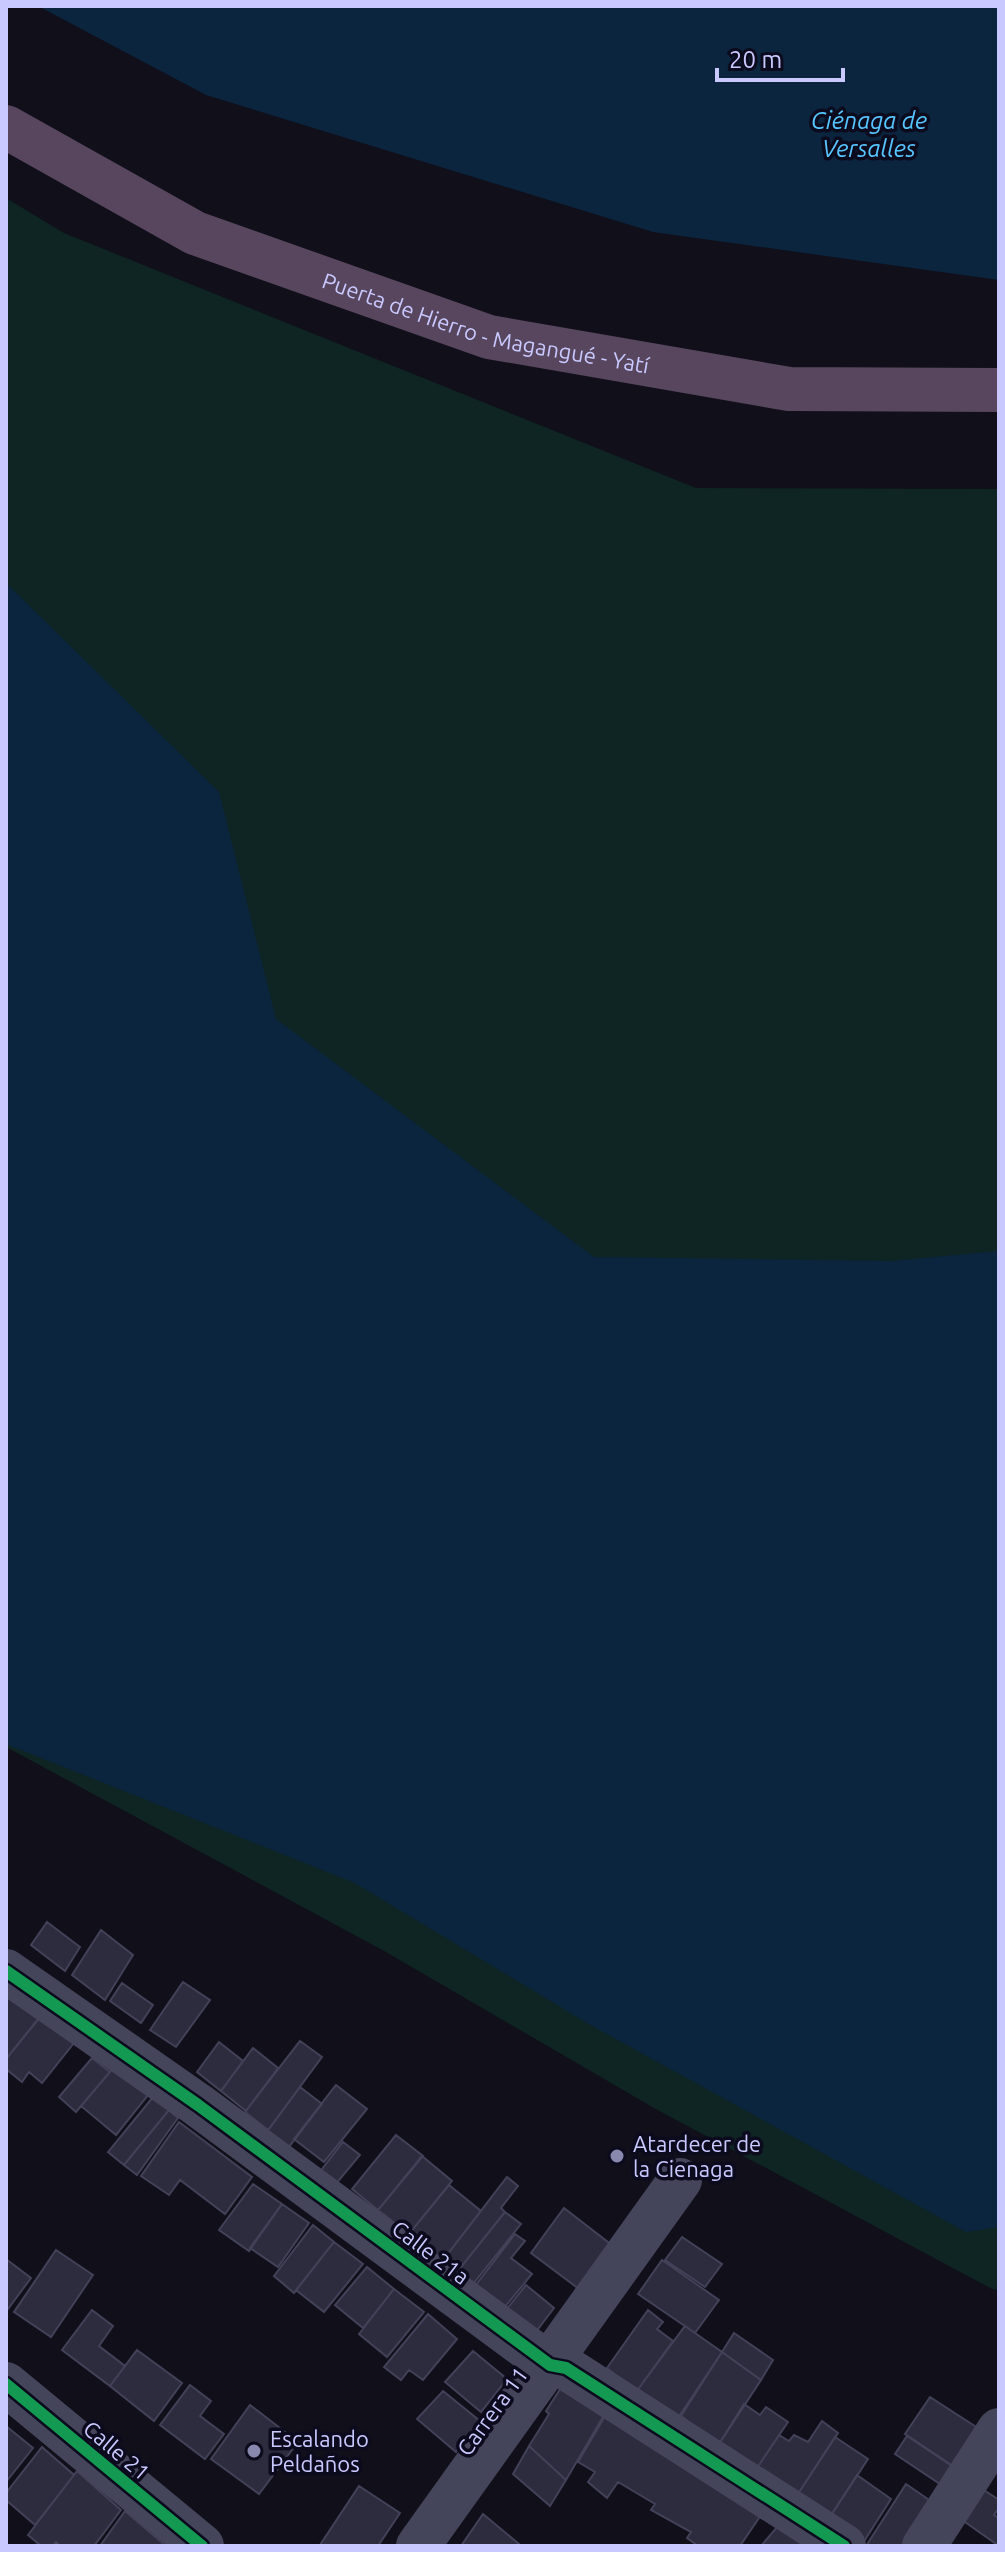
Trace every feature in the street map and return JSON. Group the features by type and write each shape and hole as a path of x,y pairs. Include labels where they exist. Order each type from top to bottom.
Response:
{"highway":[{"name":"Puerta de Hierro - Magangué - Yatí","path":"6,127 195,233 489,337 789,389 999,390"}],"street":[{"name":"Calle 21a","path":"6,1971 198,2105 550,2365 566,2368 844,2546"},
{"name":"Carrera 11","path":"418,2546 680,2180"},
{"name":"Calle 21","path":"6,2384 202,2546"},
{"path":"924,2546 999,2430"}],"green space":[{"path":"6,198 64,233 696,488 999,489 999,2290 654,2108 386,1952 6,1747"}],"water":[{"name":"Ciénaga de Versalles","path":"38,6 999,6 999,280 653,232 206,95"},
{"path":"6,583 219,792 276,1019 594,1257 892,1261 999,1251 999,2227 966,2232 587,2023 355,1883 6,1744"}],"building":[{"path":"47,1922 80,1947 65,1971 31,1945"},
{"path":"101,1930 133,1955 105,2000 72,1975"},
{"path":"183,1982 210,2000 176,2047 150,2030"},
{"path":"122,1983 153,2005 141,2023 110,2001"},
{"path":"6,1992 38,2019 6,2059"},
{"path":"41,2016 74,2043 42,2083 29,2072 22,2082 6,2069 6,2059"},
{"path":"300,2041 322,2057 268,2130 245,2112"},
{"path":"219,2042 243,2061 221,2091 197,2072"},
{"path":"253,2048 278,2068 246,2111 221,2091"},
{"path":"92,2058 110,2072 76,2112 59,2097"},
{"path":"115,2066 149,2094 116,2135 81,2106"},
{"path":"336,2085 367,2109 324,2162 294,2139"},
{"path":"300,2087 322,2104 288,2148 267,2132"},
{"path":"153,2097 169,2110 124,2165 108,2152"},
{"path":"169,2110 178,2118 137,2175 124,2165"},
{"path":"179,2122 252,2177 225,2214 180,2180 169,2195 141,2176"},
{"path":"396,2135 423,2156 378,2210 352,2189"},
{"path":"343,2142 360,2155 335,2185 319,2173"},
{"path":"422,2156 452,2181 409,2234 378,2210"},
{"path":"507,2177 518,2186 501,2208 505,2212 457,2272 443,2260"},
{"path":"253,2184 282,2204 249,2251 219,2230"},
{"path":"449,2185 481,2211 443,2260 409,2234"},
{"path":"282,2204 309,2223 278,2267 250,2248"},
{"path":"564,2208 613,2246 579,2289 531,2253"},
{"path":"505,2212 521,2224 473,2284 457,2272"},
{"path":"313,2225 334,2242 294,2293 274,2276"},
{"path":"515,2234 525,2241 511,2258 532,2274 504,2308 475,2286"},
{"path":"682,2237 722,2264 705,2287 665,2260"},
{"path":"334,2242 363,2264 324,2312 296,2290"},
{"path":"56,2250 93,2275 51,2337 14,2312"},
{"path":"6,2259 31,2278 8,2309 6,2307"},
{"path":"662,2260 719,2300 695,2333 638,2294"},
{"path":"367,2267 394,2289 363,2328 335,2305"},
{"path":"526,2285 554,2308 535,2333 506,2310"},
{"path":"394,2289 424,2312 387,2357 359,2334"},
{"path":"92,2310 113,2326 99,2346 125,2366 110,2386 62,2350"},
{"path":"648,2310 663,2322 657,2329 673,2341 636,2392 607,2368"},
{"path":"428,2314 457,2339 423,2380 409,2370 401,2380 384,2367"},
{"path":"685,2326 722,2352 674,2424 636,2392"},
{"path":"734,2333 773,2360 761,2380 722,2352"},
{"path":"137,2350 182,2383 154,2421 110,2386"},
{"path":"473,2351 507,2379 481,2412 445,2382"},
{"path":"722,2352 761,2380 719,2444 681,2416"},
{"path":"566,2380 607,2410 566,2480 529,2446"},
{"path":"190,2385 211,2401 200,2416 224,2434 205,2459 160,2425"},
{"path":"443,2391 480,2421 456,2452 417,2419"},
{"path":"930,2397 984,2432 959,2470 905,2434"},
{"path":"744,2404 760,2415 766,2407 788,2422 757,2468 719,2444"},
{"name":"Escalando Peldaños","path":"250,2405 298,2442 259,2494 211,2459"},
{"path":"608,2411 765,2509 740,2546 698,2546 687,2538 691,2532 651,2510 655,2504 618,2482 607,2498 588,2482 595,2472 578,2462"},
{"path":"822,2421 838,2433 794,2500 757,2468 779,2435 789,2441 794,2435 808,2442"},
{"path":"6,2426 33,2448 6,2482"},
{"path":"907,2436 961,2472 949,2490 895,2454"},
{"path":"835,2437 868,2459 826,2523 794,2500"},
{"path":"529,2446 566,2480 550,2506 513,2474"},
{"path":"42,2447 74,2475 35,2525 6,2500 6,2493"},
{"path":"77,2471 121,2510 94,2546 60,2546 56,2542 53,2546 41,2546 28,2535"},
{"path":"857,2475 891,2499 861,2546 826,2523"},
{"path":"906,2484 938,2506 912,2546 866,2546"},
{"path":"975,2484 999,2500 999,2508 994,2515 999,2518 999,2546 955,2515"},
{"path":"359,2486 400,2513 378,2546 320,2545"},
{"path":"125,2511 166,2546 100,2546"},
{"path":"483,2514 519,2544 518,2546 461,2546"},
{"path":"783,2520 827,2546 761,2546"}],"cycle path":[{"path":"6,1971 198,2105 550,2365 566,2368 844,2546"},
{"path":"6,2384 202,2546"}],"place":[{"name":"Atardecer de la Cienaga","path":"617,2156"},
{"name":"Escalando Peldaños","path":"254,2451"}]}
